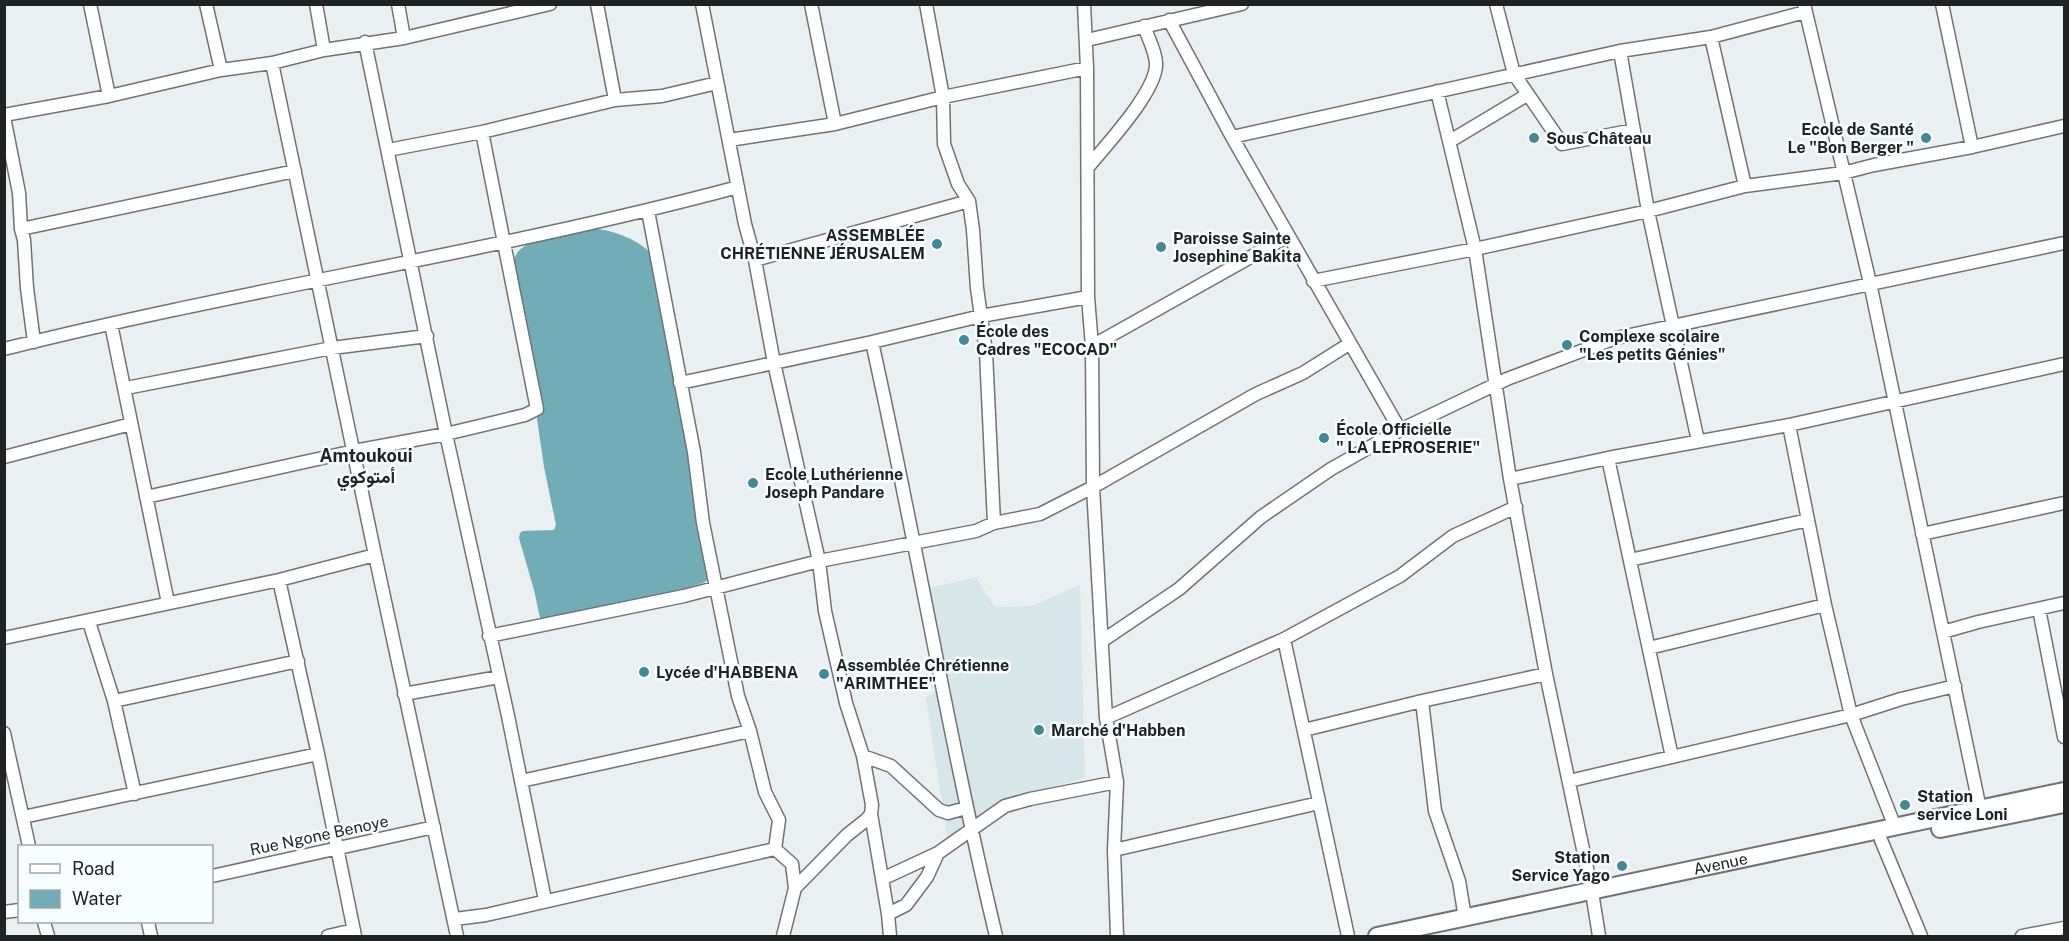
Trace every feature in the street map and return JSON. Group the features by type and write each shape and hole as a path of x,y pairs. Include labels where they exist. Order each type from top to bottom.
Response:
{"highway":[{"name":"Avenue","path":"1377,936 1465,918 1592,897 1895,827 2064,791"},
{"path":"1425,936 1592,897 2064,804"}],"street":[{"path":"90,4 109,96"},
{"path":"206,4 221,70"},
{"path":"316,4 324,50"},
{"path":"398,4 404,38"},
{"path":"34,342 19,193 4,116 109,96 221,70 272,63 365,42 404,38 550,4"},
{"path":"597,4 615,100"},
{"path":"702,4 774,363 819,561 825,611 839,673 863,756 890,936"},
{"path":"811,4 835,124"},
{"path":"926,4 943,97 944,144 958,183 969,201 986,352 994,523"},
{"path":"1084,4 1088,68 1088,297 1092,346 1093,487 1106,718 1117,783 1114,850 1117,936"},
{"path":"1087,40 1204,9 1242,4"},
{"path":"1496,4 1514,74 1562,144 1634,130"},
{"path":"1942,4 1972,147"},
{"path":"1232,137 1620,51 1711,37 1804,8 1870,283 1980,809"},
{"path":"1169,20 1287,236 1400,430"},
{"path":"1089,166 1130,115 1154,77 1156,64 1144,26"},
{"path":"1711,37 1745,186"},
{"path":"365,42 545,900"},
{"path":"1620,51 1698,441"},
{"path":"1620,51 1650,210"},
{"path":"272,63 457,936"},
{"path":"729,140 835,124 943,97 1088,68"},
{"path":"388,150 482,132 615,100 662,96 717,83"},
{"path":"1437,91 1475,249 1510,479 1546,674 1599,936"},
{"path":"1455,138 1527,94"},
{"path":"1313,281 1475,249 1745,186 1843,173 2064,126"},
{"path":"146,497 446,434 525,415 537,409 482,132"},
{"path":"21,229 295,171"},
{"path":"4,349 111,324 648,211 738,187"},
{"path":"755,260 969,201"},
{"path":"648,211 694,452 703,523 738,696 750,731 765,792 778,820 775,849"},
{"path":"1092,346 1287,236"},
{"path":"1102,641 1157,606 1261,517 1331,470 1400,430 1495,384 1616,338 2064,243"},
{"path":"681,383 981,316 1088,297"},
{"path":"111,324 126,388 131,424 168,603"},
{"path":"126,388 332,348 427,336"},
{"path":"872,342 914,542 970,830 996,936"},
{"path":"489,636 684,596 819,561 976,531 994,523 1040,514 1093,487 1256,394 1303,373 1349,344"},
{"path":"1510,479 1608,458 1789,425 2064,364"},
{"path":"4,457 131,424"},
{"path":"1789,425 1825,605 1851,715 1895,827"},
{"path":"1608,458 1672,757"},
{"path":"1922,534 2064,503"},
{"path":"1106,718 1284,639 1400,576 1453,536 1516,507"},
{"path":"1630,560 1808,520"},
{"path":"4,638 89,622 279,580 375,555"},
{"path":"279,580 338,848 354,933 328,936"},
{"path":"1943,632 2064,603"},
{"path":"1649,648 1825,605"},
{"path":"2039,609 2064,736"},
{"path":"89,622 114,701 135,794"},
{"path":"1284,639 1348,936"},
{"path":"114,701 298,661"},
{"path":"1305,730 1546,674"},
{"path":"404,694 499,677"},
{"path":"1569,781 1851,715 1901,699 1955,686"},
{"path":"1422,701 1435,812 1457,871 1465,918"},
{"path":"521,781 750,731"},
{"path":"4,733 29,845"},
{"path":"23,817 318,754"},
{"path":"863,756 891,766 939,810 948,813 966,808"},
{"path":"882,879 938,853 1005,806 1030,799 1117,783"},
{"path":"1114,850 1319,803"},
{"path":"795,888 871,814"},
{"name":"Rue Ngone Benoye","path":"213,876 434,827"},
{"path":"1881,840 1921,936"},
{"path":"775,849 792,864 795,888 783,936"},
{"path":"455,919 486,915 775,849"},
{"path":"888,914 906,905 927,877 938,853"},
{"path":"2027,936 2064,928"}],"shaded area":[{"path":"976,577 995,607 1032,606 1080,585 1085,778 1019,796 949,850 926,698 945,684 929,588"}],"water":[{"path":"590,228 622,235 637,242 650,252 671,347 708,579 687,588 548,619 540,618 519,538 523,531 554,530 556,525 537,419 540,407 537,373 532,363 514,260 519,250 537,240"}],"place":[{"name":"Sous Château","path":"1534,138"},
{"name":"Ecole de Santé Le \"Bon Berger \"","path":"1926,138"},
{"name":"ASSEMBLÉE CHRÉTIENNE JÉRUSALEM","path":"937,244"},
{"name":"Paroisse Sainte Josephine Bakita","path":"1161,247"},
{"name":"École des Cadres \"ECOCAD\"","path":"964,340"},
{"name":"Complexe scolaire \"Les petits Génies\"","path":"1567,345"},
{"name":"École Officielle \" LA LEPROSERIE\"","path":"1324,438"},
{"name":"Ecole Luthérienne Joseph Pandare","path":"753,483"},
{"name":"Lycée d'HABBENA","path":"644,672"},
{"name":"Assemblée Chrétienne \"ARIMTHEE\"","path":"824,674"},
{"name":"Marché d'Habben","path":"1039,730"},
{"name":"Station service Loni","path":"1905,805"},
{"name":"Station Service Yago","path":"1622,866"}],"district":[{"name":"Amtoukoui أمتوكوي","path":"366,466"}]}
